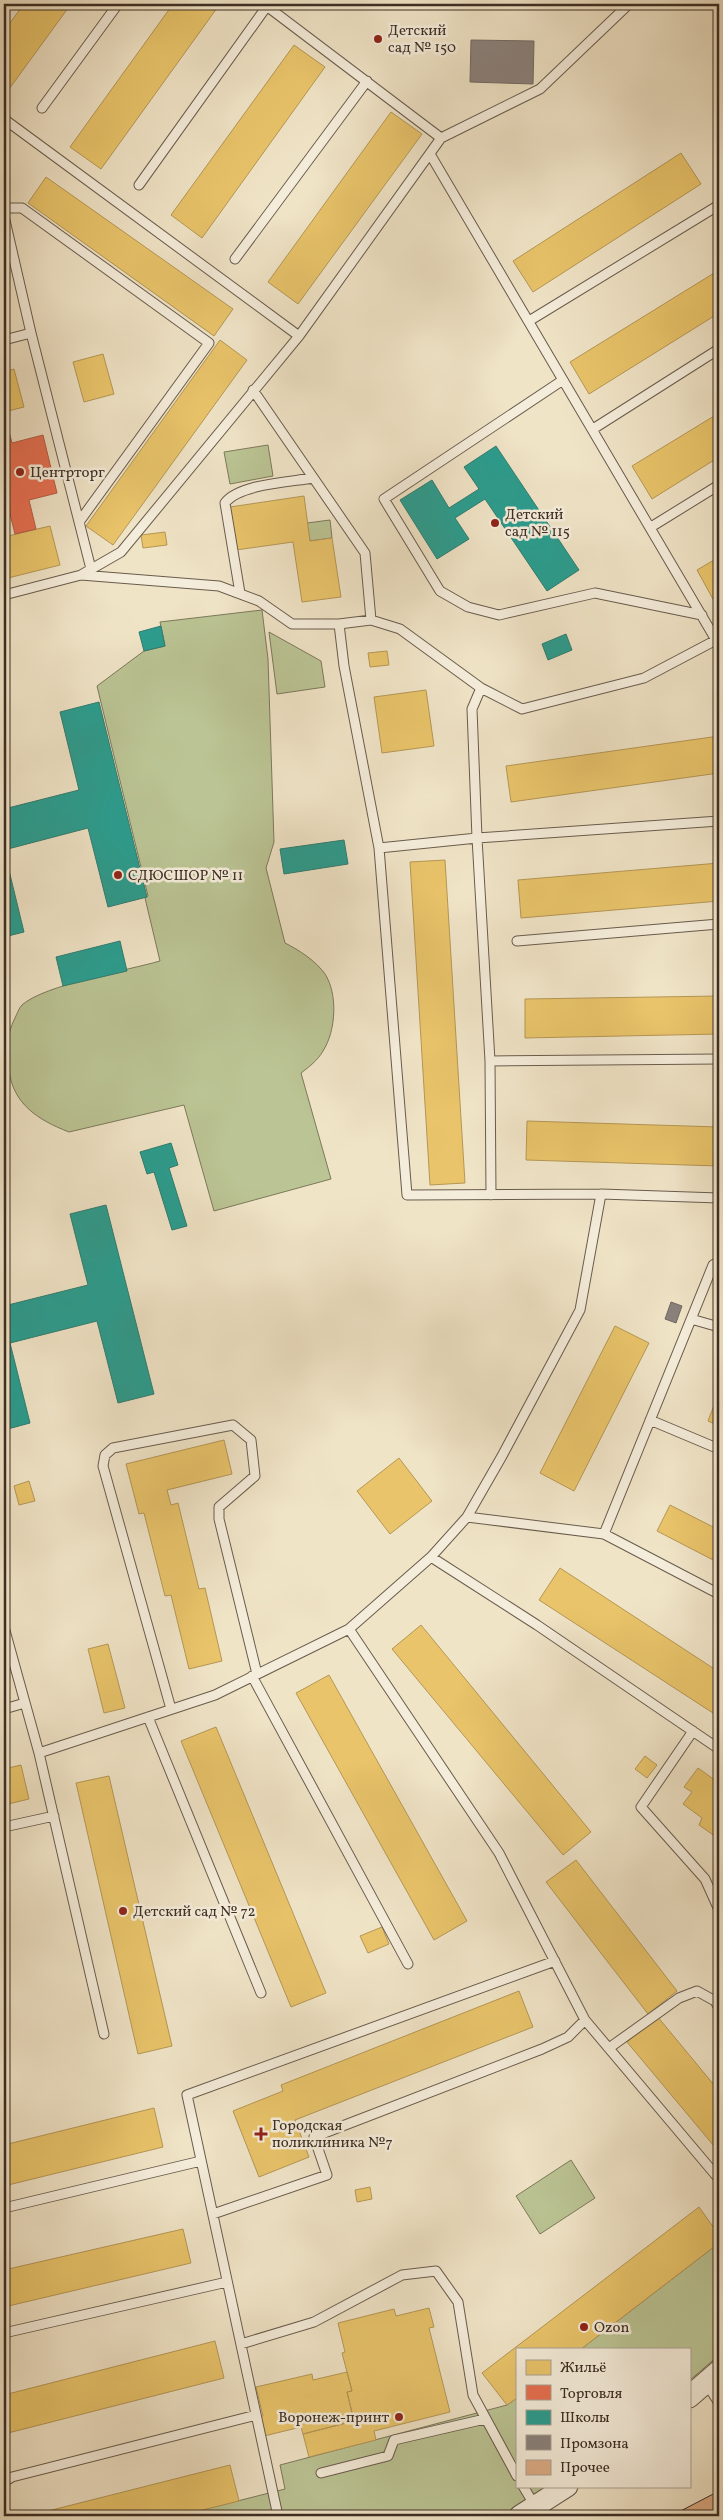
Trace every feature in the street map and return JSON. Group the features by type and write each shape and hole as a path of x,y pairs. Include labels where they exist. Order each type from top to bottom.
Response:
{"street":[{"path":"690,2396 712,2377"},
{"path":"528,2511 564,2488"}],"lane":[{"path":"42,108 118,4"},
{"path":"4,595 81,575 121,552 299,336 441,138 540,89 629,4"},
{"path":"139,185 266,5 441,138"},
{"path":"235,259 367,80"},
{"path":"4,119 299,336"},
{"path":"81,575 219,586 259,601 292,624 339,624 371,620 400,629 481,688 522,709 644,678 718,639 702,615 430,154"},
{"path":"529,321 719,205"},
{"path":"4,208 22,208 209,343 79,522"},
{"path":"4,216 31,333 91,569"},
{"path":"4,340 31,333"},
{"path":"593,429 719,349"},
{"path":"564,380 384,500 440,590 468,607 499,615 595,592 702,615"},
{"path":"253,390 365,553 371,620"},
{"path":"240,593 225,503 230,496 243,490 313,478"},
{"path":"651,527 719,485"},
{"path":"339,624 344,666 379,848 407,1195 601,1194 719,1198"},
{"path":"481,688 472,709 477,838 490,1061 491,1195"},
{"path":"379,848 477,838 719,821"},
{"path":"516,941 719,924"},
{"path":"490,1061 719,1059"},
{"path":"39,1753 215,1695 349,1629 432,1557 467,1517 580,1310 601,1194"},
{"path":"604,1534 713,1265 719,1262"},
{"path":"691,1318 719,1327"},
{"path":"650,1420 719,1449"},
{"path":"171,1709 103,1466 105,1455 114,1448 233,1425 251,1440 255,1476 220,1507 219,1519 255,1675 408,1964"},
{"path":"467,1517 604,1534 719,1594"},
{"path":"432,1557 537,1625 719,1749"},
{"path":"4,1626 39,1753 104,2034"},
{"path":"349,1629 499,1853 585,2020 719,2179"},
{"path":"4,1709 25,1704"},
{"path":"148,1717 262,1993"},
{"path":"692,1731 641,1807 705,1879 719,1910"},
{"path":"4,1827 54,1816"},
{"path":"278,2516 187,2095 555,1961"},
{"path":"609,2048 679,1998 697,1991 715,2001 719,2008"},
{"path":"213,2214 327,2174 314,2137 542,2049 568,2037 585,2020"},
{"path":"4,2208 201,2161"},
{"path":"241,2344 314,2322 402,2276 436,2270 458,2302 473,2395 516,2474"},
{"path":"4,2333 228,2282"},
{"path":"712,2377 719,2403"},
{"path":"4,2482 12,2477 256,2415"},
{"path":"321,2473 388,2456 394,2440 485,2419"},
{"path":"523,2488 528,2511"}],"green space":[{"path":"268,445 273,476 230,484 224,452"},
{"path":"330,520 332,538 310,541 307,523"},
{"path":"262,610 268,659 274,842 266,868 285,943 301,952 317,965 325,974 332,992 334,1012 331,1033 319,1057 301,1073 331,1179 214,1211 184,1105 69,1132 37,1116 22,1101 11,1082 7,1050 10,1031 19,1009 33,998 67,985 160,961 145,898 148,896 97,686 144,651 165,646 160,622"},
{"path":"269,632 321,661 325,687 277,694"},
{"path":"571,2160 595,2198 540,2234 516,2196"},
{"path":"719,2243 719,2355 690,2380 690,2348 582,2348"},
{"path":"516,2399 516,2488 545,2488 502,2516 178,2516 285,2489 280,2465 507,2405"}],"building: Жильё":[{"path":"24,4 71,4 4,96 4,31"},
{"path":"173,4 220,4 101,169 70,147"},
{"path":"294,45 325,67 202,238 171,215"},
{"path":"391,112 422,134 298,304 268,282"},
{"path":"681,153 701,184 533,292 513,261"},
{"path":"46,177 233,309 214,336 28,203"},
{"path":"719,270 719,313 589,394 570,362"},
{"path":"220,340 247,360 113,545 86,526"},
{"path":"103,354 114,394 84,402 73,362"},
{"path":"14,369 24,407 4,412 4,372"},
{"path":"719,413 719,457 652,499 632,466"},
{"path":"304,496 310,541 332,538 341,597 302,602 293,542 236,550 230,507"},
{"path":"50,526 60,565 4,579 4,537"},
{"path":"165,532 167,545 143,548 141,535"},
{"path":"719,557 719,598 714,601 697,570"},
{"path":"387,651 389,665 370,667 368,653"},
{"path":"426,690 434,746 382,753 374,697"},
{"path":"719,736 719,773 511,802 506,766"},
{"path":"445,860 465,1183 430,1185 410,862"},
{"path":"719,863 719,901 521,918 518,880"},
{"path":"719,996 719,1034 525,1038 525,999"},
{"path":"527,1121 719,1127 719,1166 526,1160"},
{"path":"615,1326 649,1343 574,1491 540,1473"},
{"path":"719,1392 719,1426 708,1421"},
{"path":"224,1440 232,1474 167,1490 171,1505 178,1503 199,1589 205,1588 222,1661 189,1669 171,1595 165,1596 144,1513 139,1514 126,1464"},
{"path":"399,1458 432,1501 390,1534 357,1491"},
{"path":"29,1481 35,1501 19,1505 14,1486"},
{"path":"670,1505 719,1530 719,1563 657,1531"},
{"path":"560,1568 719,1672 719,1709 716,1715 539,1600"},
{"path":"421,1625 591,1832 563,1855 392,1649"},
{"path":"108,1644 125,1708 104,1713 88,1649"},
{"path":"329,1675 467,1921 434,1940 296,1693"},
{"path":"216,1727 326,1993 291,2007 181,1741"},
{"path":"645,1756 657,1765 647,1778 635,1769"},
{"path":"21,1765 29,1799 4,1805 4,1769"},
{"path":"698,1768 719,1783 719,1839 699,1825 702,1818 683,1804 692,1792 684,1787"},
{"path":"109,1776 172,2046 138,2054 76,1783"},
{"path":"576,1860 677,1991 648,2014 546,1882"},
{"path":"382,1927 389,1944 368,1953 360,1936"},
{"path":"519,1991 533,2027 295,2120 309,2157 259,2177 233,2111 283,2091 281,2085"},
{"path":"657,2016 719,2091 719,2152 627,2042"},
{"path":"154,2108 163,2147 4,2186 4,2145"},
{"path":"370,2187 372,2199 357,2202 355,2190"},
{"path":"699,2207 719,2235 719,2243 582,2348 516,2348 516,2399 507,2405 482,2373"},
{"path":"183,2229 191,2263 4,2307 4,2270"},
{"path":"429,2308 434,2327 429,2328 450,2412 374,2431 376,2440 309,2457 303,2434 354,2421 347,2392 352,2391 342,2353 345,2352 338,2323 394,2309 396,2316"},
{"path":"215,2341 224,2378 4,2434 4,2395"},
{"path":"347,2372 352,2391 347,2392 354,2421 303,2434 301,2427 264,2436 260,2417 263,2416 256,2387 312,2374 313,2380"},
{"path":"230,2465 239,2501 178,2516 45,2516 44,2512"}],"building: Торговля":[{"path":"4,413 12,443 43,435 57,493 29,500 36,529 15,534 8,506 4,507"}],"building: Школы":[{"path":"496,446 579,570 547,591 485,499 455,518 469,539 437,559 400,500 432,480 449,508 479,489 464,467"},
{"path":"161,626 165,646 144,651 139,632"},
{"path":"566,634 572,650 548,660 542,644"},
{"path":"99,702 147,897 108,907 88,828 4,850 4,809 79,790 60,712"},
{"path":"344,840 348,864 284,874 280,849"},
{"path":"4,850 24,932 4,937"},
{"path":"120,941 127,971 63,986 56,957"},
{"path":"171,1143 178,1165 169,1168 187,1226 172,1230 154,1172 147,1174 140,1152"},
{"path":"106,1205 154,1394 118,1403 97,1321 10,1343 30,1423 4,1430 4,1306 88,1285 70,1214"}],"building: Промзона":[{"path":"471,40 534,41 533,84 470,82"},
{"path":"671,1302 682,1306 676,1323 665,1319"}],"building: Прочее":[{"path":"719,2491 719,2516 671,2516"}],"place":[{"name":"Детский сад № 150","path":"378,39"},
{"name":"Центрторг","path":"20,472"},
{"name":"Детский сад № 115","path":"495,523"},
{"name":"СДЮСШОР № 11","path":"118,875"},
{"name":"Детский сад № 72","path":"123,1911"},
{"name":"Городская поликлиника №7","path":"261,2134"},
{"name":"Ozon","path":"584,2327"},
{"name":"Воронеж-принт","path":"399,2417"}]}
